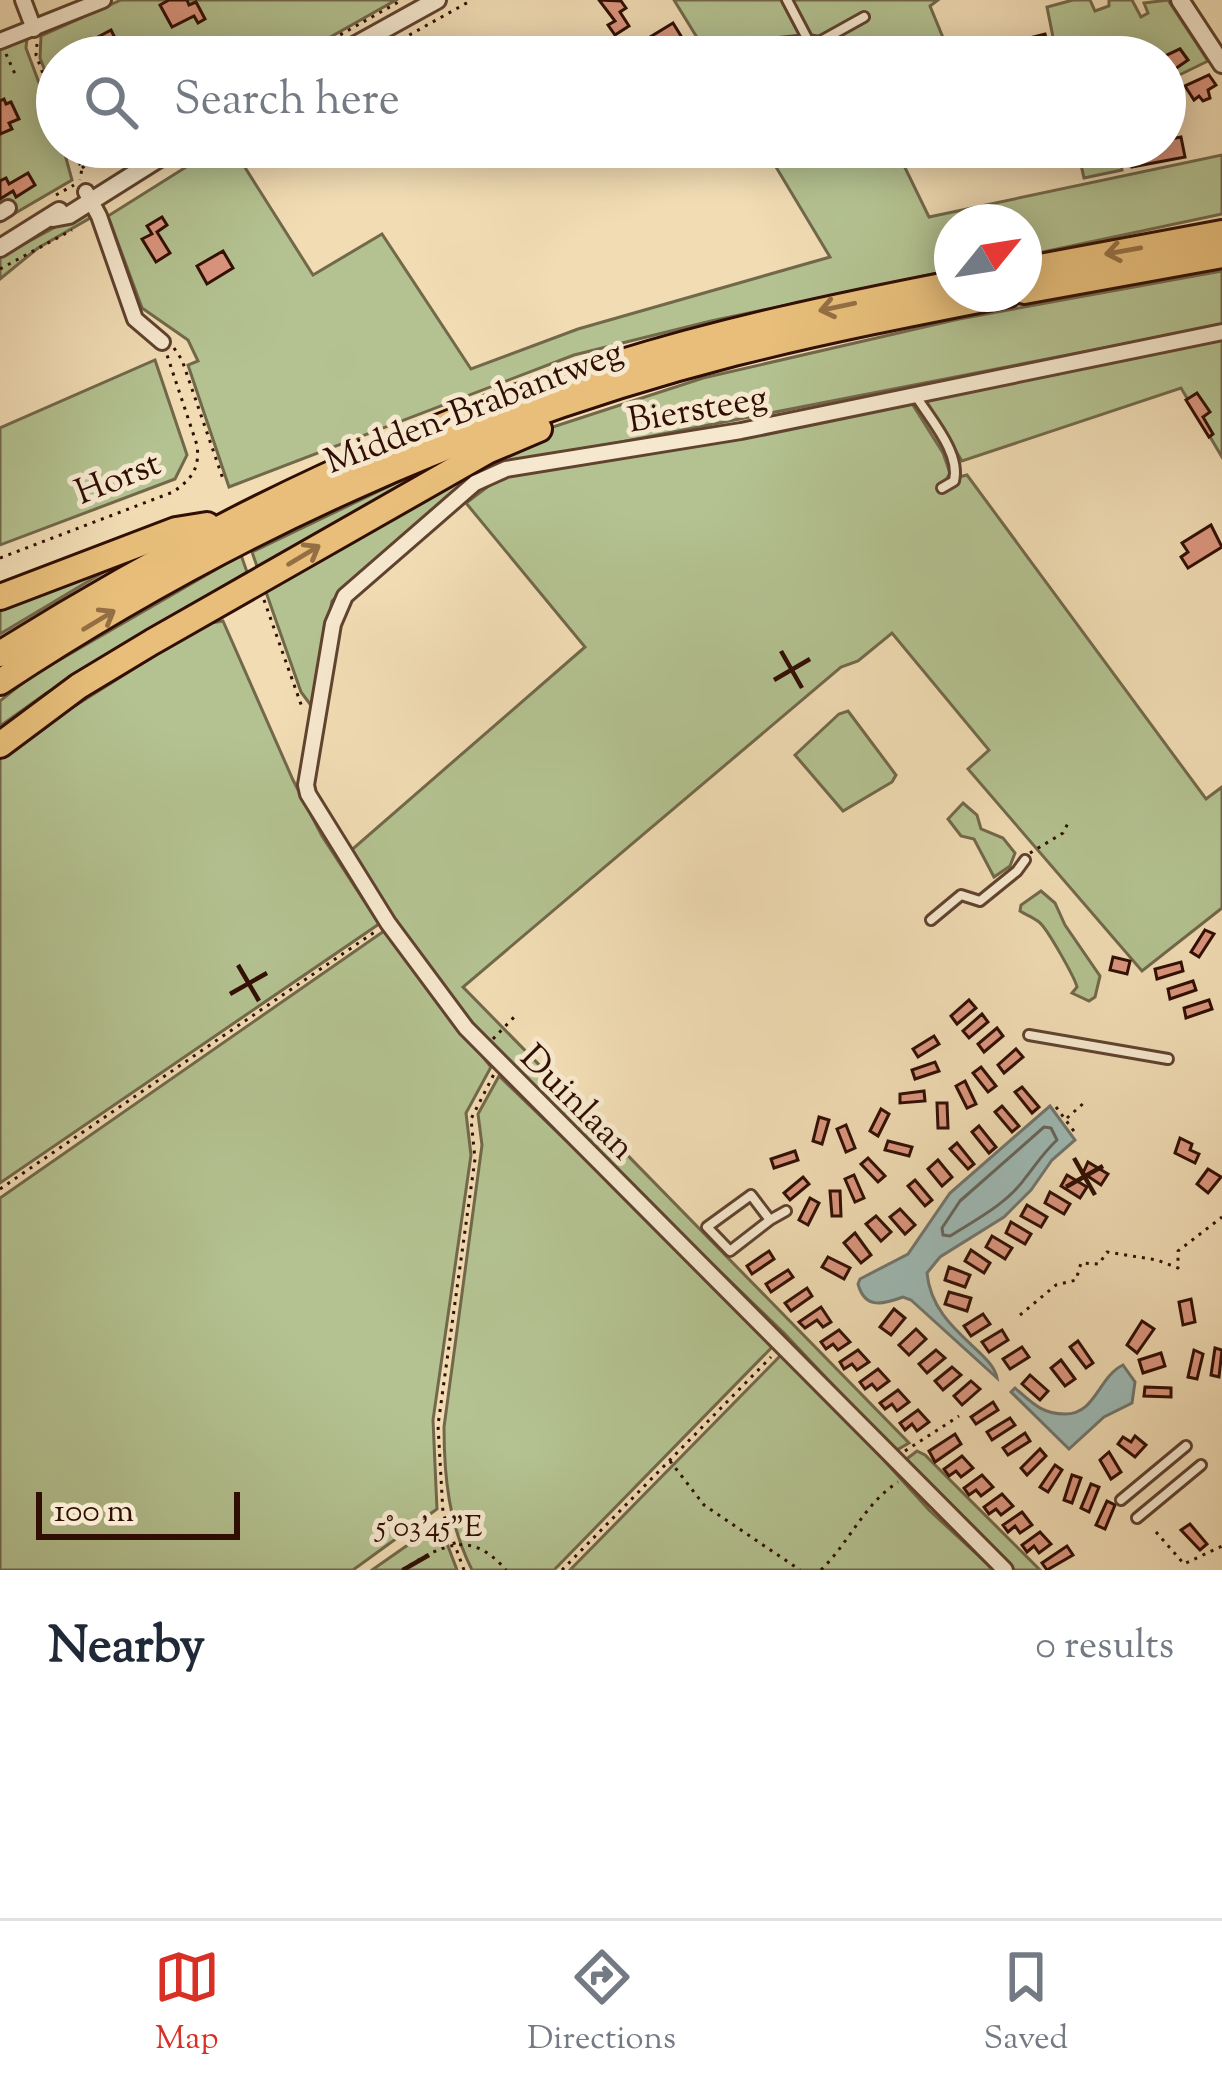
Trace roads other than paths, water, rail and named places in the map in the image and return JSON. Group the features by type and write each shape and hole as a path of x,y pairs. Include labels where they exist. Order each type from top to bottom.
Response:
{"highway":[{"path":"1042,267 1222,233"},
{"path":"1042,288 1222,255"},
{"name":"Midden-Brabantweg","path":"0,654 130,574 230,521 386,449 612,365 815,312 934,288"},
{"name":"Midden-Brabantweg","path":"0,682 160,584 336,494 484,433 662,374 818,333 934,309"},
{"path":"0,745 79,686 362,520 487,451 662,374"},
{"path":"0,597 176,530 230,521"}],"street":[{"path":"23,0 34,28"},
{"path":"0,41 104,0"},
{"path":"372,36 436,0"},
{"path":"1180,0 1222,64"},
{"path":"92,203 106,181 140,168"},
{"path":"0,248 53,218 64,205 92,203"},
{"path":"92,203 133,313 162,342"},
{"name":"Biersteeg","path":"317,717 333,624 345,596 462,493 490,475 741,431 1222,332"},
{"name":"Duinlaan","path":"317,717 308,794 388,923 484,1047 1005,1570"}],"lane":[{"path":"787,0 810,36"},
{"path":"824,36 864,17"},
{"path":"916,396 957,470 954,482 942,488"},
{"path":"931,920 961,896 980,901 1025,860"},
{"path":"1029,1035 1168,1059"},
{"path":"770,1220 751,1195 707,1227 730,1251 786,1210"},
{"path":"1121,1499 1186,1445"},
{"path":"1137,1518 1201,1465"}],"water":[{"path":"1050,1106 1075,1140 1004,1217 940,1257 927,1273 939,1309 985,1358 997,1378 911,1300 870,1301 858,1284 908,1254 950,1193"},
{"path":"1123,1365 1135,1382 1132,1403 1104,1417 1069,1449 1011,1392 1015,1388 1050,1412 1075,1412"}]}
